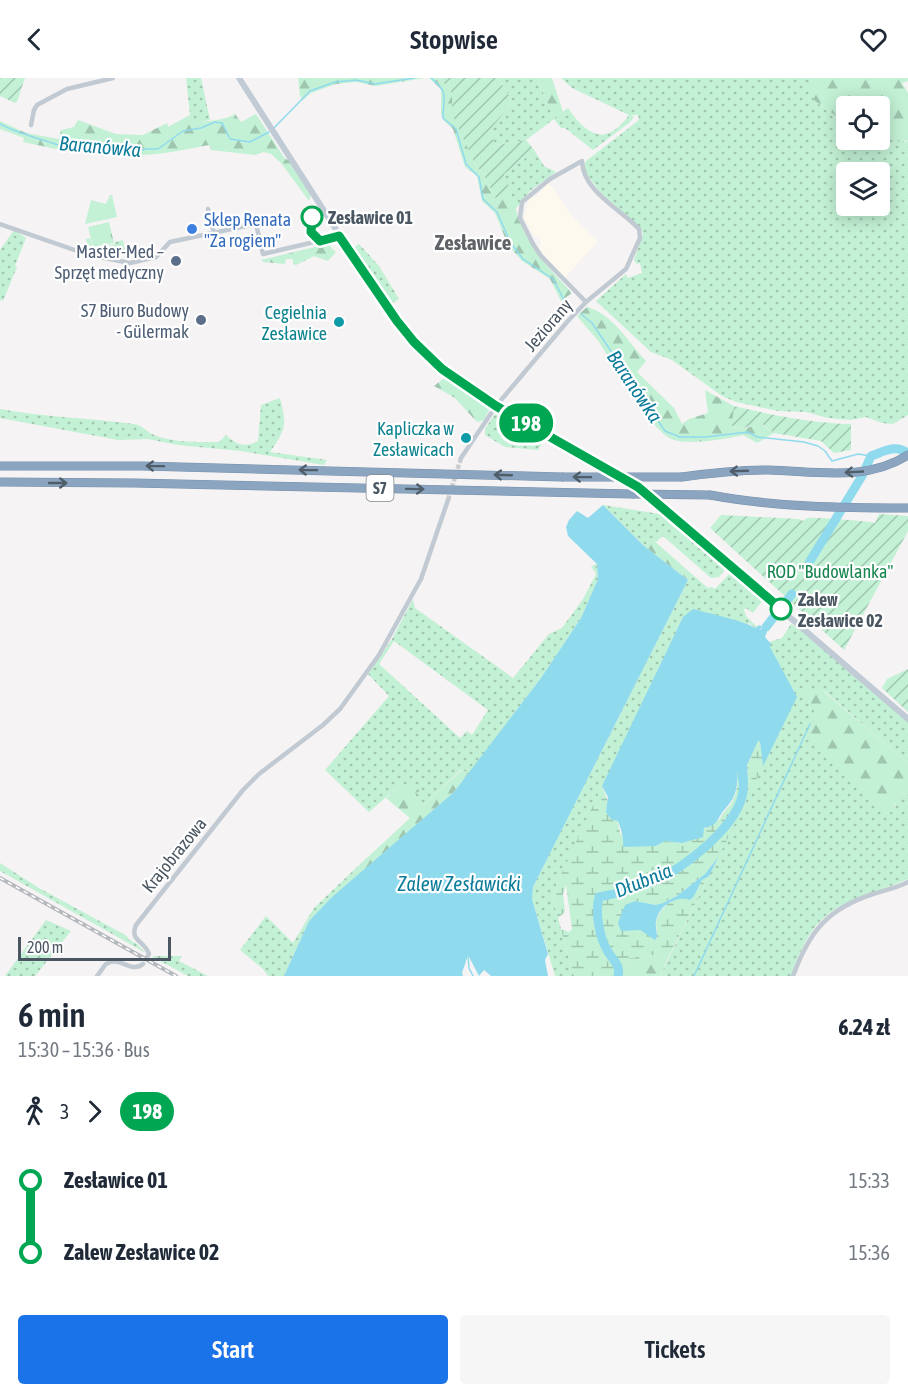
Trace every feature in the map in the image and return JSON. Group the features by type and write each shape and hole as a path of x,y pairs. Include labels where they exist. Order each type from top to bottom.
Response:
{"highway":[{"name":"S7","path":"0,466 142,466 562,477 682,477 726,472 844,473 870,471 895,463 908,455"},
{"name":"S7","path":"0,482 710,495 746,502 794,506 908,508"}],"street":[{"path":"31,125 37,105 67,89 113,78"},
{"path":"239,78 339,236 386,306 414,342 454,378 496,406 638,487 908,719"},
{"name":"Jeziorany","path":"461,458 496,406 586,302 626,269 640,238 639,229 598,192 584,175 582,161 550,179 522,202 520,218 541,256 586,302"},
{"path":"208,209 214,232"},
{"path":"0,224 89,255 134,263 156,257 171,242 256,224 263,254 339,236"},
{"name":"Krajobrazowa","path":"147,957 149,954 147,948 135,938 133,932 136,925 243,790 259,774 323,725 340,709 379,655 421,579 448,500"},
{"path":"793,976 802,952 816,928 831,915 846,904 908,882"},
{"path":"97,976 107,964 114,961 134,968 141,967 143,964"}],"shaded area":[{"path":"548,182 573,217 598,241 564,279 539,248 541,241 533,234 524,218 529,199 538,195"}],"green space":[{"path":"0,78 25,78 17,102 0,96"},
{"path":"186,78 201,78 210,120 191,124"},
{"path":"298,78 425,78 376,86 356,82 336,84 311,93 303,100 300,96"},
{"path":"429,78 440,78 452,93 452,110 476,166 483,173 496,199 511,192 521,224 533,247 572,293 561,301 550,279 522,261 508,245 495,213 482,201 477,176 465,167 453,129 443,120 441,89"},
{"path":"440,78 498,78 513,102 489,131 496,145 526,140 535,151 504,174 511,192 496,199 483,173 476,166 452,114 452,93"},
{"path":"498,78 537,78 554,118 568,108 575,118 590,131 605,134 621,125 629,115 572,88 561,78 805,78 812,81 815,101 836,116 836,150 890,150 890,137 905,142 908,140 908,415 893,424 866,417 851,420 828,418 806,412 778,411 736,402 722,396 672,360 651,352 596,301 626,274 628,278 642,273 640,263 637,264 634,260 643,234 641,229 599,191 583,169 586,161 639,120 638,115 631,115 634,117 629,123 593,150 565,128 561,128 554,119 526,140 495,145 489,131 513,102"},
{"path":"537,78 552,78 563,112 554,118"},
{"path":"806,78 908,78 908,81 902,83 908,93 908,140 900,142 890,138 890,96 836,96 836,116 815,101 809,91 812,81"},
{"path":"235,114 241,122 256,114 311,195 309,201 281,163 271,154 264,152 255,155 211,150 209,145 143,155 125,154 84,144 65,145 56,149 23,142 24,138 0,129 0,121 26,133 59,139 61,130 74,127 78,120 116,134 143,135 167,123 168,127 190,115 192,123 220,120"},
{"path":"535,151 544,166 556,172 530,191 515,210 504,174"},
{"path":"112,195 117,217 85,224 91,200 106,204"},
{"path":"109,222 114,243 93,247 88,227"},
{"path":"14,230 26,238 3,301 0,300 0,250"},
{"path":"90,238 93,249 123,240 126,253 109,257 89,252 86,239"},
{"path":"331,243 331,248 336,252 328,261 314,256 296,265 293,264 293,259 286,259 285,264 261,260"},
{"path":"359,244 379,266 399,299 393,303 388,301 353,248"},
{"path":"587,307 612,322 646,361 637,372 674,408 682,424 689,419 708,413 705,390 734,406 733,427 741,429 761,424 774,433 757,443 743,435 719,440 689,442 674,440 664,434 644,411 598,341 577,316"},
{"path":"447,376 490,408 484,420 477,422 455,398 434,386"},
{"path":"280,398 284,426 270,452 327,460 324,465 148,439 118,440 0,418 0,409 134,424 154,435 178,441 219,442 226,435 237,443 245,445 258,441 261,405"},
{"path":"734,406 792,418 851,424 851,450 834,453 821,441 774,433 762,424 757,429 749,426 741,429 732,426"},
{"path":"501,414 544,440 538,450 505,447 485,435 485,429 494,415"},
{"path":"603,505 666,515 726,568 719,577 711,578 663,536 656,542 652,539 644,546"},
{"name":"ROD \"Budowlanka\"","path":"879,514 908,516 908,531 844,650 710,528 721,515 803,521 807,518 819,518 875,523"},
{"path":"652,539 693,575 688,580 644,546"},
{"path":"597,564 598,579 581,618 541,678 469,773 461,770 423,805 414,794 420,791 399,786 369,812 325,770 389,696 368,674 392,639 413,599 415,608 513,678 549,634 562,628 583,599 596,574 591,566","holes":["394,641 488,710 472,735 467,731 460,738 379,664"]},
{"path":"732,571 763,600 753,613 746,608 744,610 746,616 756,626 760,625 755,628 750,622 748,625 742,623 743,620 741,623 683,617 554,890 553,900 574,976 555,976 532,899 533,887 688,580 693,575 708,588 715,589"},
{"path":"791,624 804,632 908,722 908,763 824,691 814,706 816,715 878,809 895,807 896,799 901,793 908,794 908,879 849,902 822,919 801,951 791,976 660,976 796,697 769,642 782,638"},
{"path":"908,669 908,712 882,688 887,679"},
{"path":"811,688 823,691 908,763 908,794 901,793 890,813 878,810 864,791 807,736 814,713 812,704 804,692"},
{"path":"758,741 763,766 719,856 705,874 677,896 656,905 635,901 633,930 640,930 657,937 656,921 660,912 669,902 694,896 702,880 709,876 667,960 654,955 629,958 619,976 574,976 561,929 569,932 572,929 566,885 563,894 565,912 558,918 553,900 554,890 602,786 615,819 618,821 620,833 630,845 656,846 665,841 682,843 720,819 735,795 737,773 740,775 743,787 748,780 747,765"},
{"path":"462,770 469,773 454,792 362,872 357,867 410,818 386,798 399,786 412,785 420,791 414,794 423,805"},
{"path":"0,863 39,888 127,936 146,953 0,871"},
{"path":"357,867 362,872 332,897 309,921 284,976 268,976 240,950 266,916 293,943 314,908"},
{"path":"46,920 71,931 35,976 5,976"},
{"path":"654,955 667,960 660,976 619,976 629,958"},
{"path":"151,956 182,956 179,961 208,976 188,976"}],"water":[{"name":"Zalew Zesławicki","path":"603,505 644,546 688,580 533,887 532,899 548,954 545,960 548,976 491,976 484,970 479,976 468,955 463,976 284,976 309,921 332,897 454,792 541,678 581,618 598,579 597,564 568,536 566,527 577,511 588,518"},
{"path":"693,609 755,628 760,625 762,627 760,630 764,627 767,632 765,637 771,644 770,647 797,697 749,795 763,766 758,741 747,765 747,790 743,787 740,775 737,773 737,784 733,797 716,823 704,828 703,837 682,843 665,841 656,846 623,847 623,837 618,821 611,819 606,812 608,797 602,786 683,617"},
{"path":"719,857 709,876 702,880 690,900 679,899 668,903 660,911 657,916 655,940 640,930 621,931 618,923 625,905 635,901 656,905 677,896 705,874"}],"waterway":[{"name":"Baranówka","path":"273,129 310,91 335,82 356,80 375,84 414,78"},
{"name":"Baranówka","path":"431,78 443,92 443,118 456,129 466,164 479,177 483,199 497,212 510,242 523,259 553,279 564,300 573,308"},
{"name":"Baranówka","path":"0,124 58,145 80,141 136,152 158,149 183,131 201,128 215,122 222,123 230,139 250,142 269,132"},
{"name":"Baranówka","path":"581,314 592,323 665,431 680,437 705,437 748,432 757,437 804,442 818,446 832,461 858,454 871,456"},
{"name":"Dłubnia","path":"810,561 862,476 871,456 895,449 908,454"},
{"name":"Dłubnia","path":"766,627 792,594"},
{"path":"694,976 810,724"},
{"name":"Dłubnia","path":"618,976 617,965 607,950 600,931 597,910 599,897 633,889 657,880 691,859 718,834 739,806 743,791 742,776"},
{"path":"468,955 469,968 473,976"}],"tunnel":[{"path":"448,500 461,458"}],"railway":[{"path":"0,878 176,976"}],"bus line":[{"name":"198","path":"312,217 311,232 320,241 339,236 397,321 414,342 442,369 496,406 638,487 781,609"}],"place":[{"name":"Zesławice 01","path":"312,217"},
{"name":"Sklep Renata \"Za rogiem\"","path":"192,229"},
{"name":"Master-Med – Sprzęt medyczny","path":"176,261"},
{"name":"S7 Biuro Budowy - Gülermak","path":"201,320"},
{"name":"Cegielnia Zesławice","path":"339,322"},
{"name":"Kapliczka w Zesławicach","path":"466,438"},
{"name":"Zalew Zesławice 02","path":"781,609"}],"district":[{"name":"Zesławice","path":"473,242"}]}
